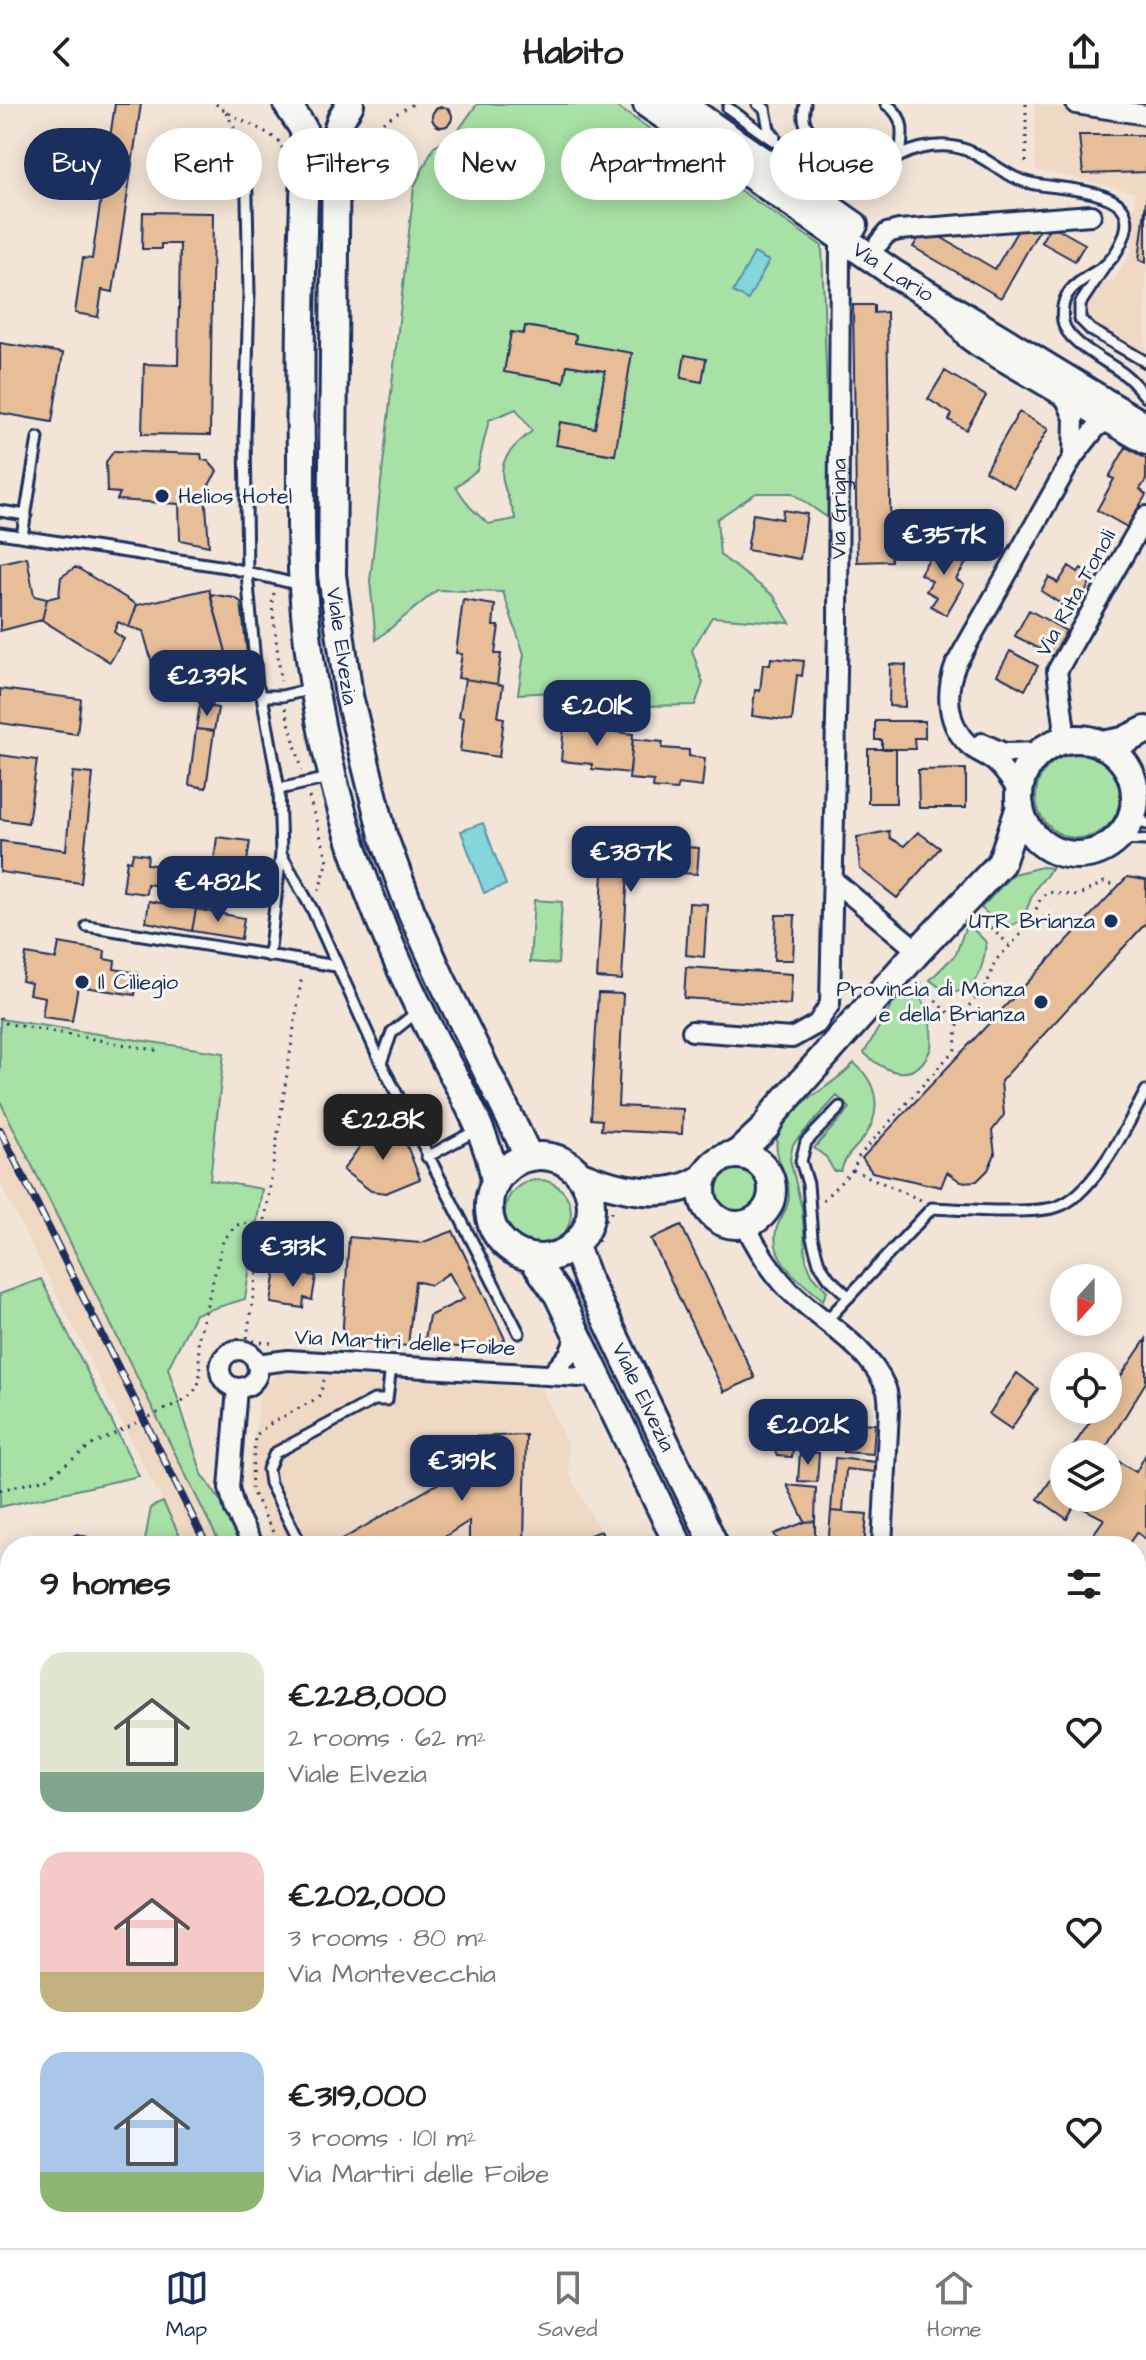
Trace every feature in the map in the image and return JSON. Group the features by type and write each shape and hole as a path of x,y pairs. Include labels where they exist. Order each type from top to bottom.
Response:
{"main road":[{"name":"Viale Elvezia","path":"287,104 303,128 306,144 300,397 303,586 316,689 332,777 358,864 419,1010 493,1164 495,1182 489,1214 494,1229 509,1248 532,1258 558,1295 674,1536"},
{"name":"Viale Elvezia","path":"350,104 336,134 332,575 349,696 383,835 411,911 442,980 536,1152"},
{"name":"Via Lario","path":"647,104 933,298 1146,427"},
{"name":"Via Lario","path":"681,104 879,243 1146,406"},
{"path":"1102,745 1123,741 1146,730"},
{"path":"747,1159 773,1114 1001,863 1020,800 1025,771 1049,747 1078,739 1102,745 1118,756 1134,785 1138,812"},
{"path":"1001,863 1046,854 1098,851 1116,839 1138,812 1146,765"},
{"path":"1020,800 1025,823 1038,839 1050,848 1070,854"},
{"path":"495,1182 516,1162 536,1152 579,1169 623,1197"},
{"path":"532,1258 547,1259 562,1254 588,1236 615,1197 676,1190 704,1177 717,1161 747,1159 770,1181 769,1203 755,1220 745,1224 722,1222 706,1206 676,1190"},
{"name":"Viale Elvezia","path":"579,1169 592,1204 588,1281 710,1536"},
{"path":"704,1177 702,1196 706,1206"}],"street":[{"path":"1076,104 1146,115"},
{"path":"879,243 887,233 899,230 1091,215"},
{"name":"Via Grigna","path":"692,1031 792,1038 817,1024 830,1004 840,248 845,240"},
{"path":"933,298 967,339 1146,445"},
{"path":"1065,397 1074,418 1073,457"},
{"path":"1020,800 999,765 968,744 956,726 949,695 956,664 1073,457 1096,428 1107,421"},
{"name":"Via Rita Tonoli","path":"1049,747 1061,740 1064,724 1057,671 1146,516"},
{"path":"956,726 996,750 1011,753 1049,747"},
{"path":"833,880 918,951"},
{"path":"745,1224 770,1269 791,1292 858,1351 875,1369 887,1389 889,1411 883,1536"},
{"path":"551,1375 569,1354 577,1335"},
{"path":"234,1350 252,1355 257,1364 258,1374 251,1384 237,1388 228,1385 219,1370 223,1358 234,1350"},
{"name":"Via Martiri delle Foibe","path":"257,1364 288,1360 598,1378"},
{"path":"237,1388 229,1488 235,1510 248,1536"}],"lane":[{"path":"758,104 765,109 770,130"},
{"path":"805,104 806,128"},
{"path":"886,104 896,110 902,121 902,128"},
{"path":"730,105 770,137"},
{"path":"902,155 913,150 948,146 977,153 1028,183 1112,199 1126,214 1127,224 1121,242 1080,304 1080,319 1091,330 1146,362"},
{"path":"247,200 247,573 257,686 262,696 279,789 281,854 269,956"},
{"path":"1105,265 1075,285 1064,304 1063,323 1069,335 1128,376 1146,397"},
{"path":"22,536 38,438"},
{"path":"0,511 26,515"},
{"name":"Viale Elvezia","path":"0,533 226,567 303,586"},
{"path":"262,696 282,696 316,689"},
{"path":"279,789 332,777"},
{"path":"1116,839 1146,840"},
{"path":"281,854 313,911 427,1157 519,1333"},
{"path":"87,926 336,966"},
{"path":"381,1063 392,1032 419,1010"},
{"path":"825,1322 932,1208 1058,1207 1083,1190 1115,1148 1146,1091"},
{"path":"840,1107 806,1142 801,1161 808,1184 812,1238 819,1263 829,1278 849,1297"},
{"path":"427,1157 478,1129"},
{"path":"296,1536 270,1483 268,1469 275,1453 374,1400 387,1400 391,1366"}],"path":[{"path":"216,104 226,112 269,132 278,140"},
{"path":"372,128 413,104"},
{"path":"1024,175 1026,104"},
{"path":"226,112 234,128"},
{"path":"272,604 282,696 328,861 313,911"},
{"path":"812,1211 853,1170 859,1156 955,1049 957,1028 965,1010 986,987 995,961 1030,925 1041,897 1048,892 1078,896 1104,882 1119,886"},
{"path":"972,913 1010,945"},
{"path":"257,1342 247,1337 305,961"},
{"path":"919,981 921,987 944,1010 961,1019"},
{"path":"0,1017 4,1023 160,1051"},
{"path":"536,1152 579,1169"},
{"path":"853,1170 918,1198 932,1208"},
{"path":"588,1236 623,1197"},
{"path":"0,1490 46,1479 92,1445 182,1401 198,1386 198,1340 223,1241 235,1226 243,1223 265,1224"}],"shaded area":[{"path":"1035,104 1146,121 1146,372 1081,329 1078,310 1097,284 1114,280 1131,252 1135,192 1035,170"},
{"path":"0,1101 216,1536 180,1536 0,1183"},
{"path":"277,1373 542,1388 568,1446 569,1474 603,1536 272,1536 247,1484 261,1391"}],"green space":[{"path":"477,104 613,104 648,128 561,128 561,200 754,200 822,246 831,520 792,493 756,493 717,519 720,555 774,596 790,623 712,617 692,650 703,683 695,705 635,706 593,690 518,694 524,654 503,592 437,590 376,640 370,581 413,200 418,200 418,179 434,146 434,200 545,200 545,128 460,128","holes":["526,326 576,335 575,343 631,353 614,455 556,445 595,428 605,371 567,365 563,382 505,372","516,409 532,431 510,452 502,470 516,519 488,524 470,507 456,487 477,470 489,420"]},
{"path":"1070,754 1086,754 1102,761 1113,772 1120,796 1117,812 1108,826 1086,838 1070,838 1054,831 1043,820 1036,804 1036,788 1043,772 1054,761"},
{"path":"1051,868 1035,890 1024,915 1015,924 1000,925 981,908 1013,874"},
{"path":"534,900 562,902 558,964 530,962"},
{"path":"967,923 986,942 983,961 971,984 956,992 946,992 930,980 956,954"},
{"path":"912,986 928,1015 931,1048 917,1067 900,1072 882,1066 864,1053 893,1003"},
{"path":"0,1019 224,1053 210,1180 262,1189 245,1299 195,1314 168,1368 202,1474 240,1536 216,1536 0,1101"},
{"path":"854,1063 869,1080 873,1090 875,1110 869,1130 841,1171 834,1171 826,1157 814,1148 850,1108 837,1096 793,1144 790,1159 802,1209 806,1260 812,1274 827,1291 823,1300 788,1269 777,1250 777,1227 787,1207 789,1193 776,1145 788,1118"},
{"path":"736,1169 751,1175 757,1190 751,1205 736,1211 721,1205 715,1190 721,1175"},
{"path":"538,1180 561,1190 571,1213 561,1236 538,1246 515,1236 505,1213 515,1190"},
{"path":"41,1279 139,1476 0,1507 0,1294"},
{"path":"163,1502 180,1536 146,1536 151,1507"}],"water":[{"path":"754,253 769,261 748,300 733,292"},
{"path":"483,823 506,885 484,893 461,831"}],"building":[{"path":"115,104 141,104 130,178 130,128 111,128"},
{"path":"442,107 449,110 452,117 449,124 442,127 435,124 432,117 435,110"},
{"path":"1079,135 1146,135 1146,172 1083,174"},
{"path":"101,200 127,200 113,292 102,290 98,317 75,313 83,258 92,259"},
{"path":"1146,201 1146,263 1139,260"},
{"path":"143,212 213,213 210,435 142,434 144,364 178,365 180,244 161,244 161,249 142,249"},
{"path":"1022,223 1043,223 1001,298 913,247 925,228 995,269"},
{"path":"1051,225 1085,244 1075,261 1041,242"},
{"path":"853,305 874,305 874,313 887,312 891,561 857,562"},
{"path":"525,326 576,335 575,343 632,353 615,455 556,445 560,422 595,428 605,371 567,365 564,382 504,372 511,332 524,334"},
{"path":"0,343 63,353 52,422 0,413"},
{"path":"685,355 706,359 702,382 681,378"},
{"path":"945,371 986,396 966,430 949,420 952,414 928,399"},
{"path":"1019,412 1048,429 1014,488 985,471"},
{"path":"1126,447 1146,459 1146,480 1140,489 1146,495 1127,527 1097,510 1114,479 1109,477"},
{"name":"Helios Hotel","path":"114,451 201,454 202,460 208,461 217,471 205,492 209,546 180,540 179,504 117,500 120,493 107,492 106,462"},
{"path":"783,510 807,514 800,559 747,550 753,514 782,519"},
{"path":"939,542 968,560 956,579 964,584 946,615 931,606 937,597 926,591 932,581 920,574"},
{"path":"27,557 34,596 47,599 42,620 0,631 0,563"},
{"path":"1069,566 1078,572 1081,568 1093,576 1075,613 1041,591 1049,577 1058,583"},
{"path":"76,567 137,605 129,627 118,622 114,632 124,639 110,662 42,620 47,599 59,596 61,577"},
{"path":"209,589 226,652 154,670 143,631 129,627 137,605"},
{"path":"210,594 241,602 250,679 242,685 209,679 204,658 226,652"},
{"path":"463,600 495,605 493,626 499,626 495,654 501,654 497,684 458,678 462,654 456,653"},
{"path":"1029,610 1066,631 1053,656 1015,636"},
{"path":"1010,651 1038,666 1025,690 997,675"},
{"path":"771,658 804,661 802,676 797,675 792,721 752,716 755,690 760,691 763,664 770,665"},
{"path":"890,664 906,665 905,707 889,706"},
{"path":"465,679 503,685 498,717 504,718 499,757 460,751 464,718 459,717"},
{"path":"0,689 81,699 77,734 0,723"},
{"path":"200,705 218,708 214,731 196,729"},
{"path":"875,721 925,721 925,738 914,738 915,749 882,749 882,740 875,740"},
{"path":"564,723 600,726 600,730 633,734 630,773 592,769 592,764 561,761"},
{"path":"196,729 214,731 206,788 189,785"},
{"path":"633,739 663,742 662,748 689,750 689,756 705,758 702,787 678,784 677,790 653,788 654,781 629,779"},
{"path":"868,749 896,749 896,803 868,803"},
{"path":"0,755 37,760 28,823 0,819"},
{"path":"966,769 966,808 919,808 918,770"},
{"path":"73,772 93,774 81,883 0,872 0,841 66,850"},
{"path":"889,831 890,838 904,846 918,832 940,848 897,898 860,869 857,837"},
{"path":"217,837 250,841 246,869 234,867 232,886 211,883"},
{"path":"613,842 699,848 697,874 628,870 622,980 597,978 604,856 612,857"},
{"path":"133,853 148,855 147,864 171,868 171,863 183,864 182,870 198,873 196,891 147,884 146,894 123,891 127,860 131,861"},
{"name":"Provincia di Monza e della Brianza","path":"1127,877 1146,880 1146,923 1001,1081 1004,1115 992,1131 995,1154 988,1170 977,1181 961,1182 947,1172 941,1187 872,1172 862,1158"},
{"path":"149,901 196,909 192,931 146,922"},
{"path":"689,903 707,904 704,957 686,955"},
{"path":"196,909 244,918 241,939 192,931"},
{"path":"776,915 795,915 793,960 774,960"},
{"name":"Il Ciliegio","path":"59,943 105,951 104,959 115,961 114,969 138,973 135,995 78,986 72,1021 42,1017 45,997 29,994 31,983 22,981 26,954 56,959"},
{"path":"686,967 792,974 790,1005 684,998"},
{"path":"598,993 623,994 618,1106 683,1109 682,1134 601,1130 602,1120 591,1119"},
{"path":"376,1124 390,1132 400,1128 420,1179 386,1193 371,1191 343,1170"},
{"path":"681,1225 755,1378 724,1392 651,1239"},
{"path":"453,1231 505,1339 493,1350 424,1344 429,1316 464,1299 449,1273 431,1285 415,1281 408,1346 342,1340 349,1237 421,1243"},
{"path":"276,1270 316,1276 312,1300 304,1298 303,1308 271,1303"},
{"path":"1146,1339 1146,1382 1122,1421 1122,1374"},
{"path":"1017,1373 1038,1389 1011,1429 989,1414"},
{"path":"802,1419 824,1422 821,1448 798,1446"},
{"path":"845,1422 875,1424 873,1454 844,1452"},
{"path":"765,1424 796,1427 792,1457 777,1456"},
{"path":"1088,1424 1120,1424 1110,1440 1078,1440"},
{"path":"526,1435 524,1536 469,1536 469,1521 446,1536 348,1536 468,1466 468,1437"},
{"path":"800,1452 819,1453 817,1482 798,1481"},
{"path":"1146,1454 1146,1536 1137,1532 1134,1536 1092,1536 1104,1519 1090,1512 1122,1512 1122,1464 1136,1472"},
{"path":"835,1458 876,1462 875,1472 846,1469 843,1512 831,1511"},
{"path":"1050,1481 1050,1507 1038,1499"},
{"path":"787,1485 816,1488 815,1521 805,1522"},
{"path":"831,1511 867,1514 865,1536 829,1536"},
{"path":"1057,1512 1071,1512 1067,1519"},
{"path":"815,1521 815,1536 774,1534"},
{"path":"601,1531 604,1536 587,1536"}],"railway":[{"path":"0,1130 202,1536"}],"place":[{"name":"Helios Hotel","path":"162,496"},
{"name":"UTR Brianza","path":"1111,921"},
{"name":"Il Ciliegio","path":"82,982"},
{"name":"Provincia di Monza e della Brianza","path":"1041,1002"}]}
